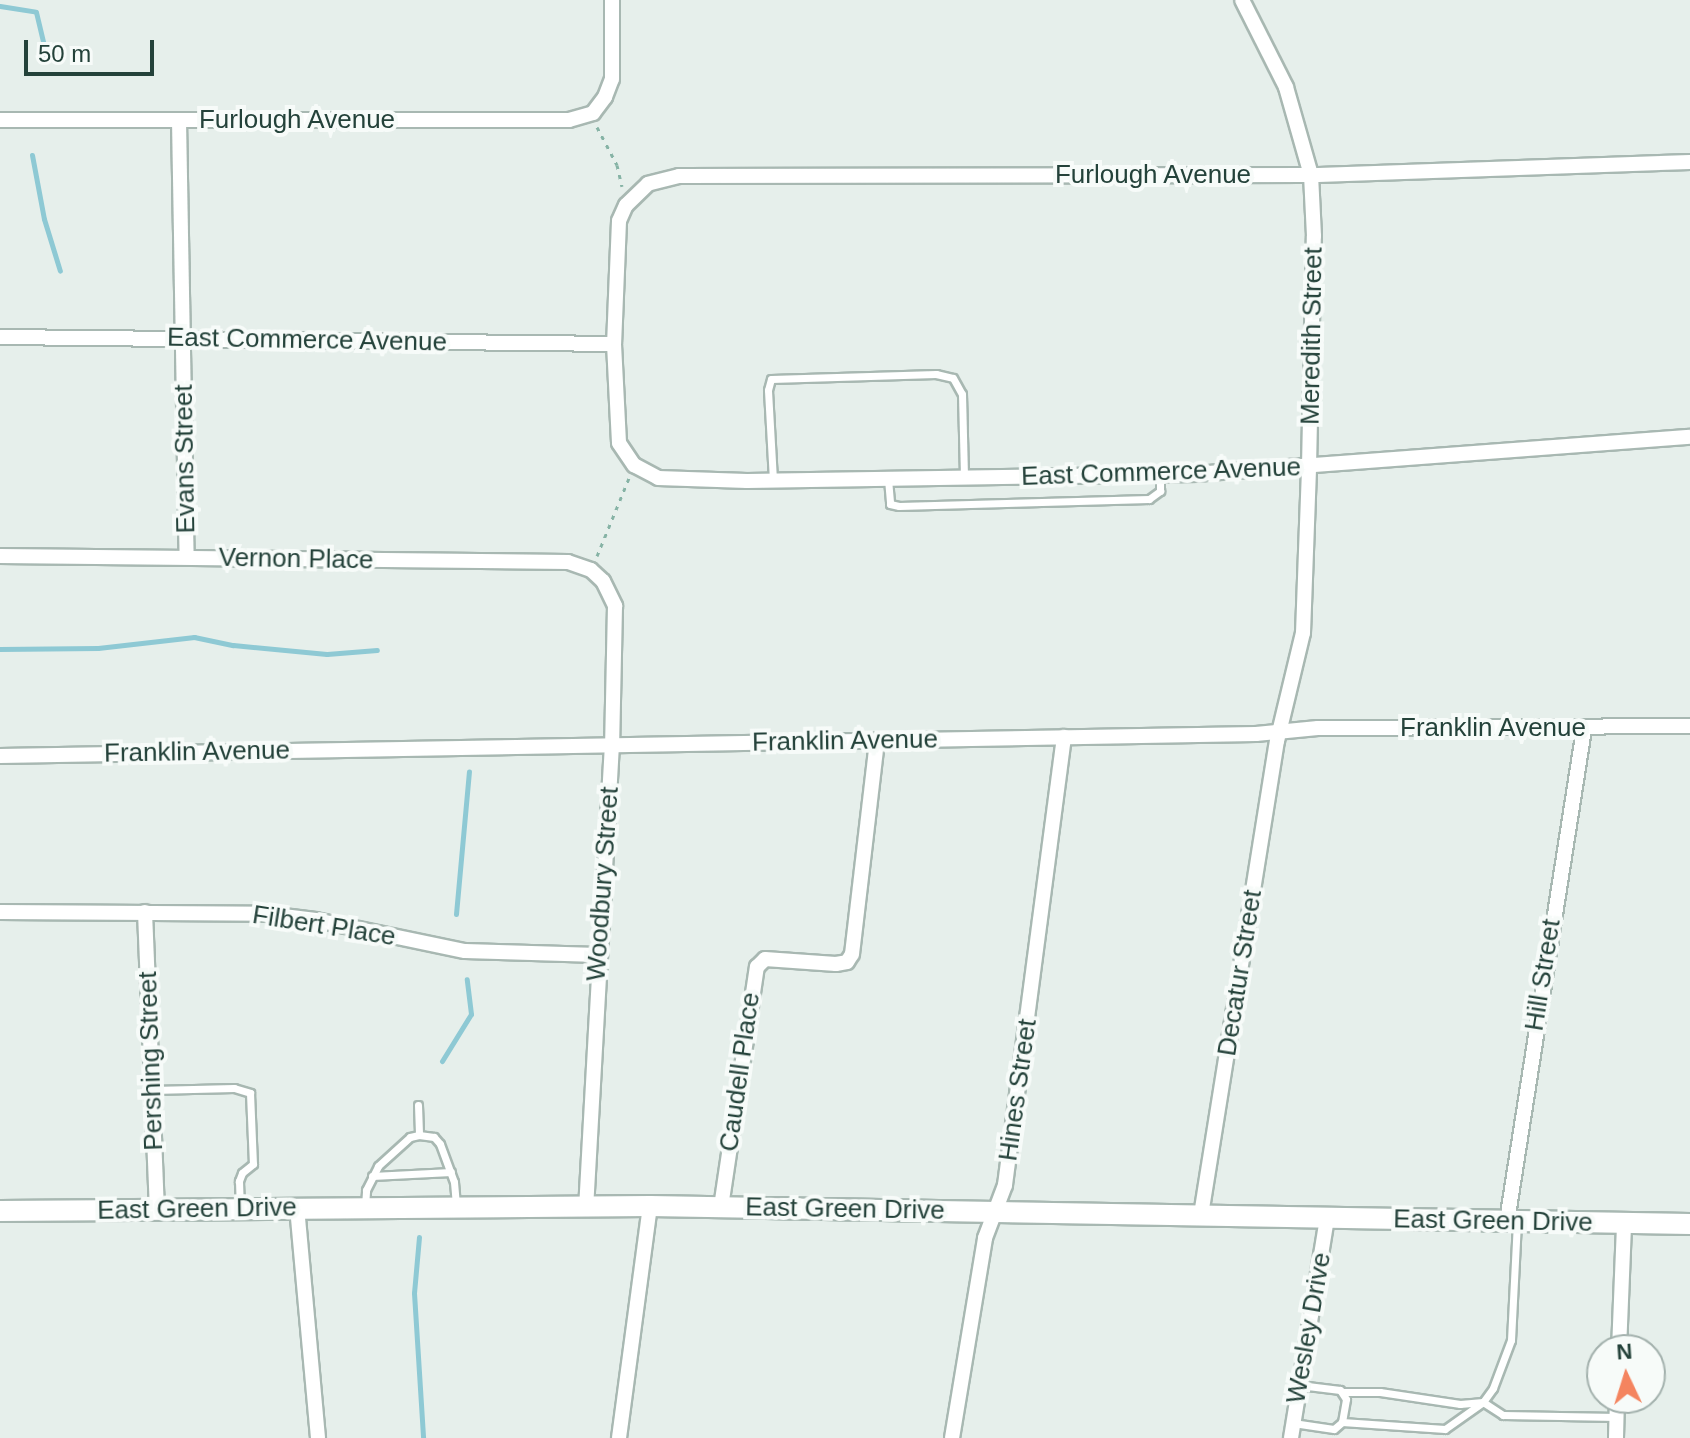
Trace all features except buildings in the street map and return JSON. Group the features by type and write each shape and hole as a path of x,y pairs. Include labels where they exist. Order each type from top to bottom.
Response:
{"main road":[{"name":"East Green Drive","path":"0,1211 650,1206 1690,1224"}],"street":[{"path":"593,113 605,97 612,79 612,0"},
{"name":"Meredith Street","path":"1242,0 1286,87 1311,175 1314,236 1303,633 1282,732"},
{"name":"Furlough Avenue","path":"0,120 569,120 593,113"},
{"name":"Evans Street","path":"179,120 187,557"},
{"name":"Furlough Avenue","path":"626,205 648,184 679,176 1311,175 1690,162"},
{"path":"626,205 617,231 614,344 618,435 624,453 634,465"},
{"name":"East Commerce Avenue","path":"0,337 614,344"},
{"name":"East Commerce Avenue","path":"634,465 658,478 773,480 1160,474 1309,467 1690,437"},
{"name":"Vernon Place","path":"0,556 568,562 591,570"},
{"name":"Woodbury Street","path":"586,1206 612,744 615,606 603,581 591,570"},
{"name":"Franklin Avenue","path":"0,756 1064,737 1282,732 1318,728 1690,726"},
{"name":"Hill Street","path":"1512,1222 1584,728"},
{"name":"Decatur Street","path":"1201,1215 1277,741 1282,732"},
{"name":"Hines Street","path":"952,1438 985,1238 1005,1185 1064,737"},
{"name":"Caudell Place","path":"721,1207 757,967 765,959 836,964 847,962 852,954 877,740"},
{"name":"Filbert Place","path":"0,912 267,914 316,920 465,951 598,955"},
{"name":"Pershing Street","path":"145,912 157,1209"},
{"path":"619,1438 650,1206"},
{"path":"297,1207 318,1438"},
{"name":"Wesley Drive","path":"1292,1430 1327,1218"},
{"path":"1620,1334 1624,1223"},
{"path":"1616,1438 1617,1417"}],"lane":[{"path":"773,480 768,390 771,379 936,374 953,378 962,394 964,477"},
{"path":"888,479 890,504 899,506 1149,499 1160,491 1160,474"},
{"path":"152,1090 234,1088 250,1093 253,1164 242,1173 239,1181 240,1208"},
{"path":"418,1105 419,1135"},
{"path":"365,1207 366,1190 372,1176 403,1142 419,1135 434,1137 451,1172 456,1207"},
{"path":"372,1176 451,1172"},
{"path":"1292,1430 1329,1429 1342,1422 1445,1429 1483,1402 1493,1388 1511,1340 1512,1222"},
{"path":"1299,1384 1460,1404 1483,1402 1503,1415 1617,1417"},
{"path":"1342,1422 1344,1392"}],"path":[{"path":"593,113 617,165 626,205"},
{"path":"591,570 634,465"}],"waterway":[{"path":"0,6 36,12 46,54"},
{"path":"32,155 44,219 60,271"},
{"path":"0,649 98,648 194,637 233,645 327,654 377,650"},
{"path":"456,914 469,772"},
{"path":"442,1061 471,1014 467,979"},
{"path":"419,1237 414,1293 423,1438"}]}
